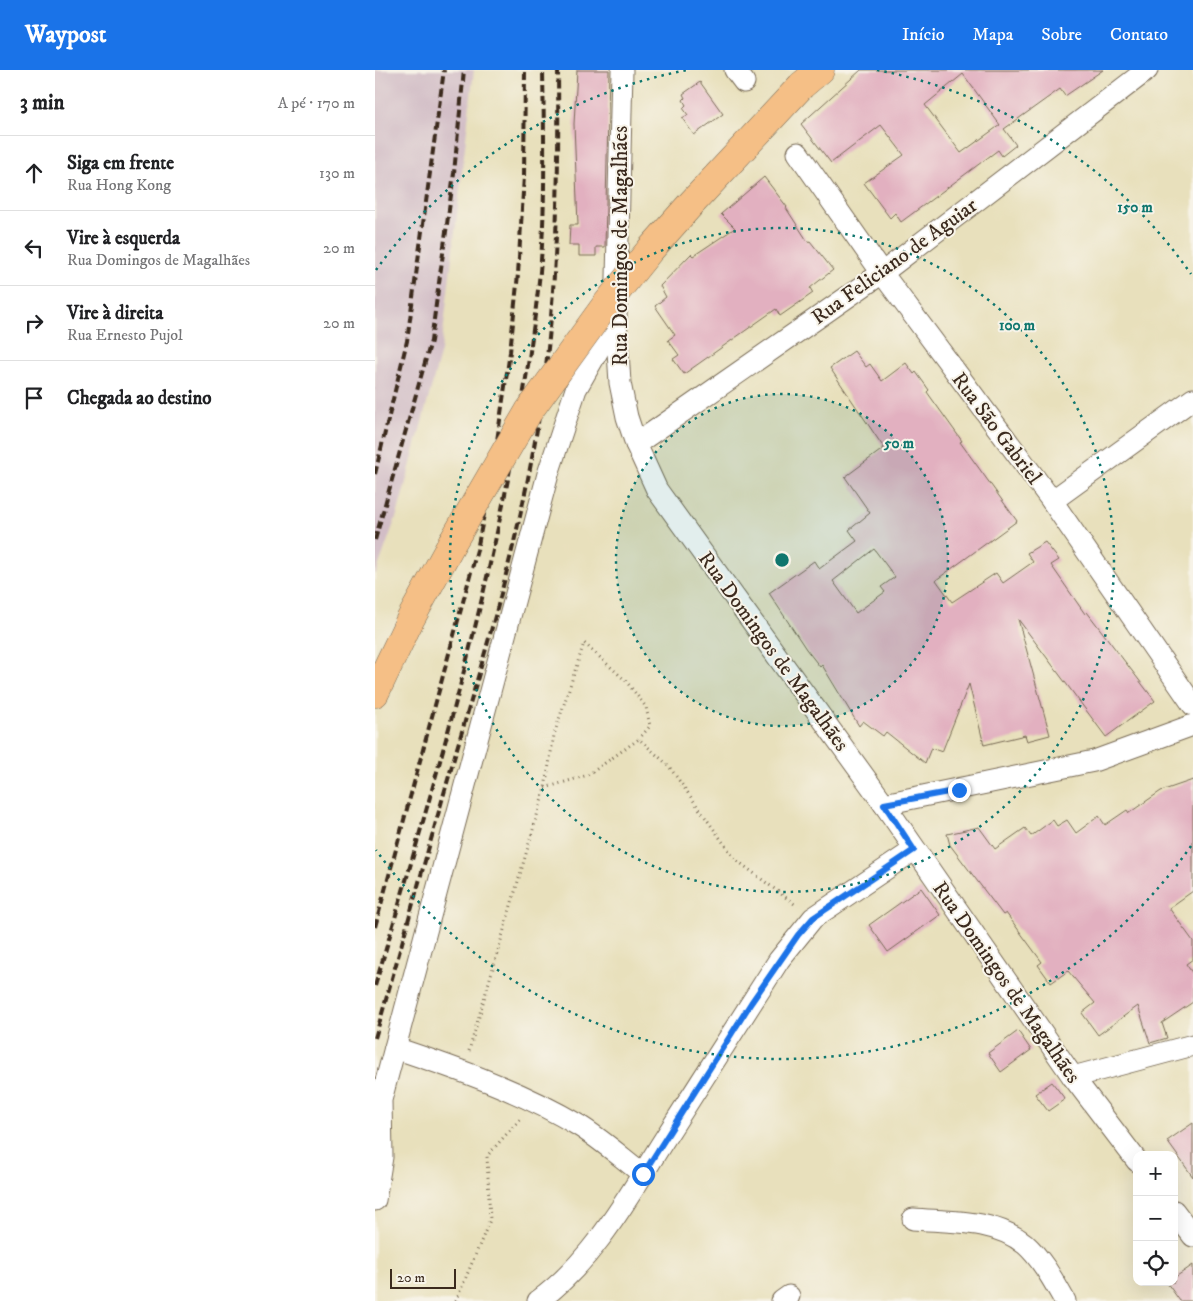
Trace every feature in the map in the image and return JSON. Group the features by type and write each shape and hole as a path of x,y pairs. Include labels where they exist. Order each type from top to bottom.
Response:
{"main road":[{"path":"375,693 410,620 447,552 529,411 605,306 650,250 736,153 810,78"}],"street":[{"name":"Rua Domingos de Magalhães","path":"622,70 616,318 620,383 627,417 636,444 657,490 884,804 914,850 1073,1077 1133,1156"},
{"name":"Rua Feliciano de Aguiar","path":"636,444 882,273 1147,70"},
{"name":"Rua São Gabriel","path":"798,153 882,273 1051,501 1193,705"},
{"path":"375,1200 382,1157 381,1100 556,445 576,389 616,318"},
{"path":"1051,501 1193,399"},
{"path":"884,804 1094,761 1193,725"},
{"path":"538,1301 572,1274 643,1174 779,960 813,918 914,850"},
{"path":"1073,1077 1193,1045"},
{"path":"395,1048 463,1070 535,1102 580,1126 643,1174"},
{"path":"1178,1216 1193,1236"},
{"path":"913,1219 982,1225 1005,1232 1025,1245 1045,1268 1065,1301"}],"path":[{"path":"463,1070 545,788 553,734 584,643 626,681 646,707 650,726 639,739 588,774 545,788"},
{"path":"639,739 668,765 735,859 813,918"},
{"path":"456,1301 490,1220 487,1156 535,1102"}],"shaded area":[{"path":"375,70 474,70 441,351 398,512 375,576"}],"building":[{"path":"577,70 609,70 605,247 596,247 596,256 579,256 579,245 569,245 570,225 578,225 574,124"},
{"path":"861,70 1103,70 1065,96 1060,89 1004,129 1016,145 1002,156 998,150 901,222 895,213 890,218 864,183 904,155 881,125 831,163 801,124","holes":["963,74 1000,125 961,153 925,105"]},
{"path":"700,82 723,114 694,135 682,118 688,115 683,108 686,105 683,100 685,98 683,94"},
{"path":"764,177 787,207 808,242 810,241 833,270 810,288 813,293 780,316 776,309 684,374 673,359 679,355 668,340 675,335 655,306 666,297 660,286 691,254 693,256 735,228 721,214"},
{"path":"854,351 866,367 870,364 882,381 906,363 914,374 916,372 929,390 927,392 962,441 960,442 1017,521 936,580 952,602 996,573 1003,583 1033,562 1027,553 1045,542 1059,560 1051,565 1085,614 1087,612 1155,701 1106,737 1018,619 1050,735 1027,741 1025,735 984,745 969,684 942,752 931,748 925,763 886,732 883,736 863,721 859,726 822,665 820,667 806,649 769,593 814,561 819,569 857,541 849,530 870,513 845,477 884,448 830,368","holes":["874,549 895,577 881,587 885,592 856,613 833,581"]},
{"path":"1193,780 1193,891 1169,908 1193,941 1193,959 1186,964 1193,974 1193,1002 1162,1023 1167,1038 1150,1043 1138,1006 1098,1035 1082,1013 1095,1003 1068,971 1051,983 1038,965 1042,962 1006,913 1003,915 950,845 947,834 979,827 995,849 1025,828 1031,836 1053,820 1057,826 1067,820 1076,833 1099,816 1105,825 1127,810 1129,813 1161,791"},
{"path":"921,888 940,915 888,952 869,925"},
{"path":"1018,1031 1031,1050 1001,1072 988,1053"},
{"path":"1052,1082 1065,1099 1048,1111 1035,1094"},
{"path":"1193,1123 1193,1177 1178,1156 1178,1151 1174,1151 1167,1141"},
{"path":"1193,1265 1193,1301 1180,1301 1169,1286 1178,1286 1178,1275"}],"railway":[{"path":"375,474 407,341 444,70"},
{"path":"375,540 431,341 454,173 464,70"},
{"path":"375,927 477,550 493,468 510,352 518,274 524,176 525,70"},
{"path":"375,986 451,722 495,543 513,454 528,363 542,247 544,196 543,70"},
{"path":"375,1038 491,630 532,460 550,331 556,244 558,70"}],"route":[{"path":"643,1174 751,1003 798,935 813,918 914,850 884,804 959,790"}]}
